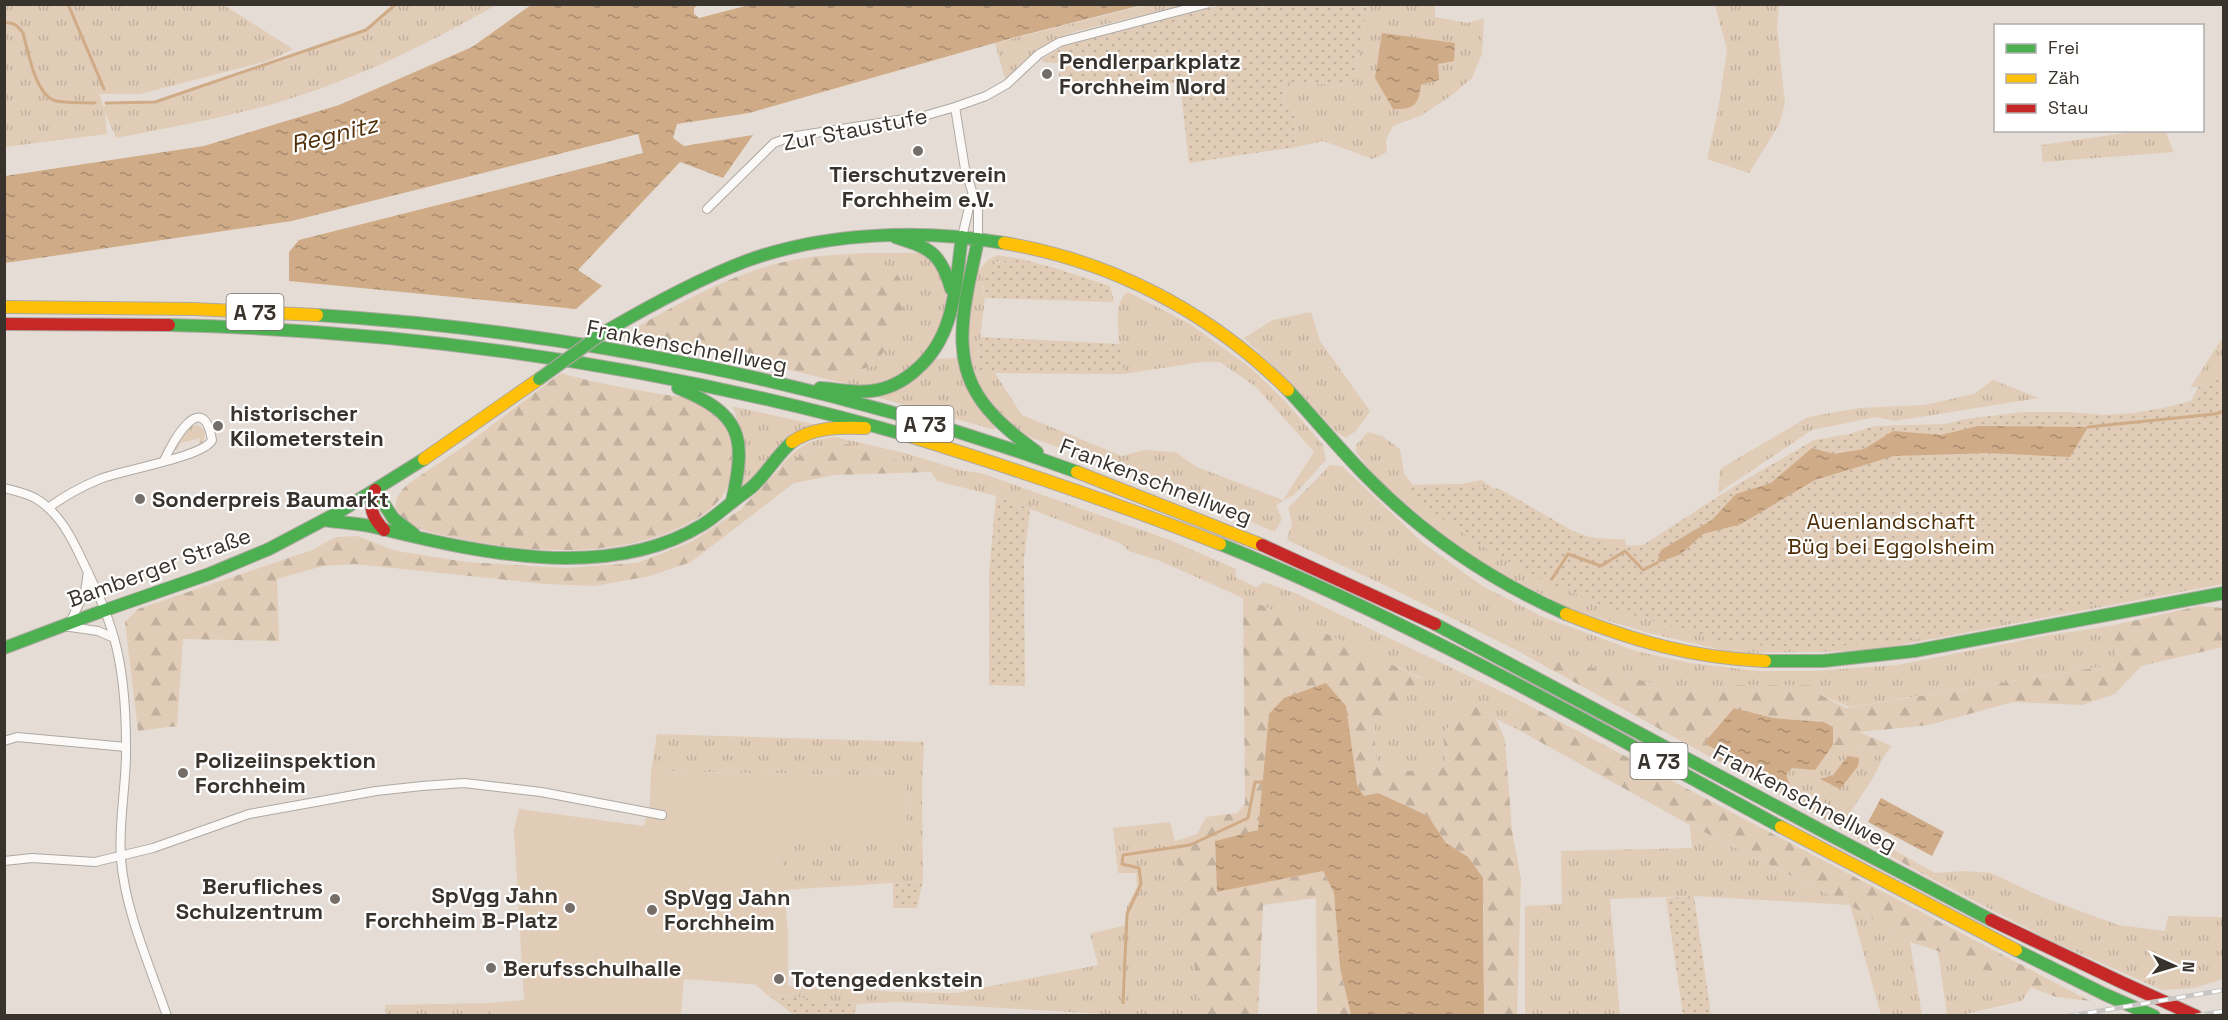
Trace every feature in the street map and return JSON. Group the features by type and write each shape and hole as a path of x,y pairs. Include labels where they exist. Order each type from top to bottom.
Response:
{"main road":[{"name":"Bamberger Straße","path":"4,648 269,549 325,520 430,455 603,333 664,298 750,260 805,246 848,239 895,237 962,237 1038,248 1072,257 1144,287 1193,313 1263,366 1367,477 1424,530 1453,553 1527,598 1579,620 1649,644 1698,654 1770,663 1855,659 1898,654 2223,593"},
{"path":"895,237 927,248 938,255 946,268 953,297"},
{"path":"788,387 860,391 879,389 893,385 922,365 933,353 949,323 962,237"},
{"path":"978,239 964,304 962,337 963,363 971,386 983,406 998,424 1059,467"},
{"name":"Frankenschnellweg","path":"4,307 170,308 399,322 505,334 645,357 788,387 896,415 1022,453 1263,544 1385,599 1519,668 1868,857 2053,951 2196,1016"},
{"name":"Frankenschnellweg","path":"4,324 171,324 296,330 504,351 664,377 791,404 893,430 1010,466 1254,557 1378,614 1574,715 1861,872 2047,966 2154,1016"},
{"path":"664,377 679,389 705,398 725,414 732,423 737,434 741,457 741,466 732,501"},
{"path":"325,520 506,554 562,558 605,556 638,551 670,541 710,521 752,487 781,453 800,437 815,431 833,429 893,430"},
{"path":"375,490 393,518 416,536"},
{"path":"375,490 370,504 370,514 384,530"}],"street":[{"name":"Zur Staustufe","path":"707,209 774,143 790,137 924,116 955,107 986,96 1007,84 1039,54 1060,42 1206,4"},
{"name":"Zur Staustufe","path":"955,107 965,169 978,210 978,239"},
{"name":"Zur Staustufe","path":"962,237 972,195"},
{"path":"48,508 101,478 164,461 209,446 212,440 207,425 201,419 195,418 189,421 183,427 164,461"},
{"path":"4,488 34,498 48,508 73,540 104,609 114,638 124,689 126,747 121,857 124,887 167,1016"},
{"path":"88,572 85,592 66,624 114,638"},
{"path":"4,741 17,737 126,747"},
{"path":"4,861 32,858 95,862 121,857 249,814 376,791 464,783 530,791 662,815"}],"green space":[{"path":"1348,4 1367,7 1354,85 1286,82 1284,106 1294,108 1296,147 1189,163 1180,83 1058,85 1060,63 1042,62 1042,59 1064,46 1222,5 1261,5 1261,7"},
{"path":"4,5 224,5 293,49 271,60 140,94 99,94 104,108 106,103 156,102 366,30 396,5 496,5 410,51 350,77 258,108 116,138 105,112 107,134 5,147"},
{"path":"1146,5 1184,5 1077,31 1055,39 1005,79 995,43"},
{"path":"1367,5 1435,5 1435,17 1468,23 1484,18 1482,54 1472,78 1422,115 1393,126 1386,140 1387,152 1373,159 1323,141 1296,147 1294,108 1284,106 1286,82 1354,85","holes":["1382,33 1439,80 1421,85"]},
{"path":"1715,5 1779,5 1777,28 1785,103 1779,125 1749,173 1707,159 1718,110 1727,50"},
{"path":"2133,132 2165,132 2174,152 2043,162 2041,145"},
{"path":"868,253 919,253 934,259 945,278 947,300 941,330 919,363 881,385 859,386 826,379 873,366"},
{"path":"868,253 871,269 894,270 904,284 902,327 873,366 826,379 680,342 619,337 708,289 755,270 804,258"},
{"path":"997,255 1021,259 996,262 982,286 985,298 976,370 995,373 1022,415 1122,456 1144,450 1175,452 1197,467 1283,500 1276,506 1282,519 1275,532 1146,477 1017,433 999,419 976,386 967,354 968,319 978,271 988,260"},
{"path":"1021,259 1110,286 1114,302 985,298 983,278 985,272 995,264"},
{"path":"1128,292 1190,324 1251,368 1284,400 1323,445 1326,460 1294,495 1283,500 1314,452 1256,387 1220,362 1201,362 1124,374 1118,318 1122,298"},
{"path":"1311,312 1320,341 1370,411 1356,431 1346,438 1336,432 1295,387 1244,338 1273,320"},
{"path":"980,337 1120,344 1124,374 995,373 976,370"},
{"path":"2223,337 2223,380 2190,388"},
{"path":"958,358 996,430 876,397 909,382 923,373 936,359"},
{"path":"561,373 631,389 688,398 703,404 725,426 732,442 731,475 721,499 701,516 666,533 638,542 577,550 515,547 457,538 419,528 399,515 396,511 396,502 399,494 408,484 467,444"},
{"name":"Auenlandschaft Büg bei Eggolsheim","path":"2223,378 2223,578 1913,640 1824,647 1766,646 1712,639 1604,606 1538,578 1481,546 1425,506 1401,485 1458,484 1500,489 1573,531 1614,546 1643,545 1730,489 1814,440 1850,434 1874,426 1946,424 1965,419 2024,412 2105,415 2133,413 2191,401 2198,387"},
{"path":"1993,380 2039,398 1895,421 1876,417 1812,430 1718,493 1720,469 1808,417 1859,408 1924,405 1974,394"},
{"path":"732,406 817,425 746,489 741,486 739,424"},
{"path":"197,425 204,432 203,442 199,444 200,438 180,443 177,450 174,450 190,427"},
{"path":"1368,432 1382,436 1400,449 1404,473 1417,492 1482,480 1527,513 1556,529 1590,537 1625,539 1627,559 2223,538 2223,584 1868,651 1735,653 1649,633 1572,610 1467,556 1377,479 1356,452 1356,445"},
{"path":"835,437 905,453 963,471 981,473 1170,540 1236,569 1235,577 1256,587 1264,582 1295,593 1515,698 1517,729 1496,719 1469,701 1443,734 1446,767 1409,771 1376,765 1374,714 1422,678 1160,561 1129,551 1122,544 996,496 937,481 931,472 848,444 811,449 778,470 802,446 817,440"},
{"path":"848,444 931,472 835,475 794,483 691,562 650,576 595,586 545,584 355,564 323,566 277,579 279,641 183,639 177,726 138,731 125,622 138,609 312,550 336,537 357,536 397,551 466,562 565,568 637,563 691,542 740,510 778,470 811,449"},
{"path":"1330,465 1342,466 1423,543 1484,587 1543,617 1636,651 1690,663 1758,671 1813,671 1897,665 2050,635 2110,626 2119,664 1849,707 1819,694 1736,685 1686,693 1615,673 1516,650 1287,540 1292,523 1288,508"},
{"path":"996,496 1030,509 1024,560 1025,686 989,685 989,574"},
{"path":"1243,597 1422,679 1408,690 1403,718 1374,715 1376,765 1409,771 1446,767 1443,734 1469,701 1496,719 1505,740 1512,831 1521,879 1517,1015 1484,1015 1484,905 1468,857 1446,843 1428,816 1364,796 1357,785 1269,714 1258,831 1215,841 1217,892 1323,871 1334,893 1340,968 1351,1015 1317,1015 1316,898 1263,905 1258,1015 1202,1015 1175,841 1197,834 1206,817 1237,813 1245,804"},
{"path":"2200,606 2223,608 2223,647 2141,666 2115,694 2082,705 2013,702 1929,725 1859,732 1892,746 1883,758 1868,747 1833,745 1833,727 1824,722 1773,718 1734,708 1704,743 1935,873 1932,879 1516,650 1615,673 1686,693 1736,685 1810,685 1819,694 1846,708 2118,664 2110,626"},
{"path":"1515,698 2090,1001 2056,997 1910,942 1850,905 1690,825 1517,729"},
{"path":"657,734 924,742 923,881 784,890 780,843 906,843 907,776 651,771"},
{"path":"1833,745 1868,747 1883,758 1873,778 1844,822 1787,790 1789,782 1785,774 1792,768 1815,769"},
{"name":"SpVgg Jahn Forchheim","path":"651,771 907,776 906,843 780,843 788,932 788,987 684,979 681,1015 492,1015 490,1003 524,1000 514,830 519,809 644,826 650,804"},
{"path":"1170,822 1179,858 1202,1015 1121,1015 900,1002 857,1004 766,994 755,984 956,993 1098,965 1090,934 1126,925 1127,906 1137,887 1136,873 1118,873 1113,828"},
{"path":"1690,825 1850,905 1694,896 1610,899 1620,1015 1525,1016 1525,906 1562,904 1561,851 1692,848"},
{"path":"1964,871 1991,873 2042,897 2118,925 2165,931 2168,916 2223,917 2223,979 2194,988 2162,990 2054,942 1932,879 1935,873"},
{"path":"923,881 917,908 893,908 893,883"},
{"path":"1694,896 1711,1015 1683,1015 1666,898"},
{"path":"1850,905 1910,942 1922,1015 1881,1015"},
{"path":"1938,951 2031,987 2022,1001 1961,1015 1947,1015"},
{"path":"766,994 857,1004 854,1015 794,1015"},
{"path":"490,1003 492,1015 386,1015 385,1005"}],"water":[{"name":"Regnitz","path":"531,5 698,5 694,8 694,14 699,18 749,5 1142,5 1012,38 749,113 677,124 673,138 684,146 753,135 723,178 680,162 578,270 602,286 576,309 289,281 289,252 299,240 643,153 638,134 292,221 5,263 5,176 204,146 339,105 472,47"},
{"path":"1382,33 1455,43 1454,61 1438,64 1439,80 1421,85 1417,102 1410,107 1393,109 1375,78"},
{"path":"1978,426 2088,427 2070,457 1988,453 1894,456 1815,480 1741,524 1703,534 1681,554 1657,563 1661,550 1712,520 1736,494 1771,483 1812,448 1834,454 1864,449 1893,431 1941,435"},
{"path":"1326,683 1346,706 1357,785 1364,796 1378,793 1428,816 1446,843 1468,857 1483,878 1484,1015 1351,1015 1340,968 1334,893 1323,871 1217,892 1215,841 1258,830 1269,714 1284,698"},
{"path":"1734,708 1773,718 1824,722 1833,727 1833,745 1815,770 1792,768 1786,774 1789,783 1787,790 1704,743"},
{"path":"1848,756 1859,758 1858,766 1840,789 1820,779 1833,775"},
{"path":"1881,798 1944,832 1932,856 1868,822"}],"waterway":[{"path":"68,4 104,89"},
{"path":"106,103 155,102 366,30 396,4"},
{"path":"4,23 15,25 23,33 33,70 41,89 47,96 58,101 95,103"},
{"path":"2088,427 2215,414 2224,411"},
{"path":"1552,579 1568,554 1601,566 1625,551 1643,570 1657,563"},
{"path":"1123,1003 1127,914 1141,884 1139,868 1122,864 1123,855 1190,845 1248,818 1255,782 1263,782"}],"railway":[{"path":"2070,1016 2224,990"},
{"path":"2196,1016 2224,1011"}],"traffic: fast":[{"path":"603,333 709,276 776,251 840,239 874,236 940,236 1004,243"},
{"path":"895,237 932,253 943,267 951,289"},
{"path":"820,388 858,392 884,388 907,377 930,356 940,341 952,308 962,237"},
{"path":"978,239 963,321 966,366 972,385 983,403 997,419 1037,452"},
{"path":"317,315 510,334 703,366 893,413 1077,472"},
{"path":"169,325 355,335 541,357 725,390 906,435"},
{"path":"539,379 603,333"},
{"path":"678,388 715,407 727,418 734,430 739,460 732,501"},
{"path":"1288,390 1358,467 1390,499 1436,538 1486,572 1566,614"},
{"path":"325,520 368,526 497,553 583,558 625,553 665,543 702,525 754,485 792,442"},
{"path":"4,648 209,574 269,549 339,512 424,459"},
{"path":"375,490 393,518 414,534"},
{"path":"1220,544 1292,574 1434,641 1574,714 1781,827"},
{"path":"1765,661 1823,661 1914,651 2224,593"},
{"path":"1435,624 1991,920"},
{"path":"2016,950 2154,1016"}],"traffic: slow":[{"path":"1004,243 1044,251 1083,263 1157,294 1226,337 1288,390"},
{"path":"4,307 194,309 317,315"},
{"path":"424,459 539,379"},
{"path":"792,442 818,431 836,428 865,428"},
{"path":"906,435 1064,486 1220,544"},
{"path":"1077,472 1262,545"},
{"path":"1566,614 1640,640 1688,652 1765,661"},
{"path":"1781,827 2016,950"}],"traffic: jam":[{"path":"4,324 169,325"},
{"path":"375,490 372,512 384,530"},
{"path":"1262,545 1435,624"},
{"path":"1991,920 2196,1016"}],"place":[{"name":"Pendlerparkplatz Forchheim Nord","path":"1047,74"},
{"name":"Tierschutzverein Forchheim e.V.","path":"918,151"},
{"name":"historischer Kilometerstein","path":"218,426"},
{"name":"Sonderpreis Baumarkt","path":"140,499"},
{"name":"Polizeiinspektion Forchheim","path":"183,773"},
{"name":"Berufliches Schulzentrum","path":"335,899"},
{"name":"SpVgg Jahn Forchheim B-Platz","path":"570,908"},
{"name":"SpVgg Jahn Forchheim","path":"652,910"},
{"name":"Berufsschulhalle","path":"491,968"},
{"name":"Totengedenkstein","path":"779,979"}]}
